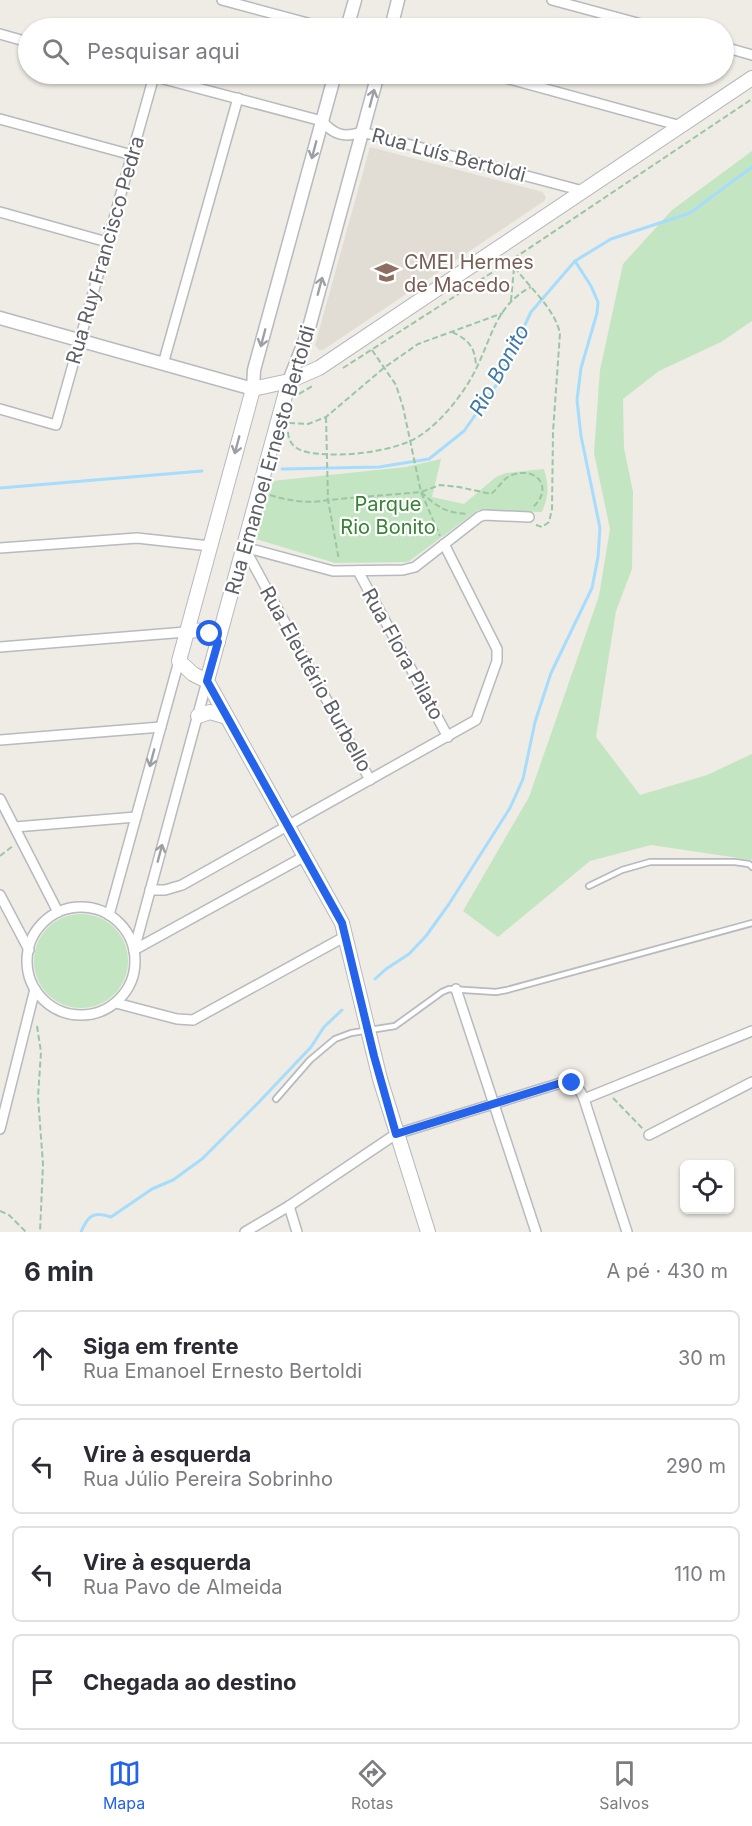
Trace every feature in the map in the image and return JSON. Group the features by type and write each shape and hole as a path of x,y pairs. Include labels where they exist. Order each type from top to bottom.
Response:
{"main road":[{"path":"253,389 289,381 319,368 752,78"},
{"name":"Rua Emanoel Ernesto Bertoldi","path":"207,681 289,381"},
{"name":"Rua Emanoel Ernesto Bertoldi","path":"178,661 253,389"},
{"path":"186,632 206,631 218,642"},
{"path":"178,661 193,674 207,681 338,915 346,936 368,1031 396,1134 428,1232"},
{"path":"198,716 210,712 227,717"}],"street":[{"path":"222,0 289,18"},
{"path":"350,18 355,0"},
{"path":"394,18 398,0"},
{"path":"552,0 619,18"},
{"path":"0,34 18,39"},
{"path":"734,50 752,55"},
{"name":"Rua Ruy Francisco Pedra","path":"0,409 56,424 132,155 148,84"},
{"name":"Rua Luís Bertoldi","path":"184,84 322,121 334,133 353,135 362,132 583,191"},
{"name":"Rua Emanoel Ernesto Bertoldi","path":"253,389 254,370 332,84"},
{"name":"Rua Emanoel Ernesto Bertoldi","path":"289,381 307,335 375,84"},
{"path":"527,84 681,126"},
{"path":"163,364 238,98"},
{"path":"0,119 132,155"},
{"path":"0,212 107,242"},
{"path":"0,318 253,389"},
{"path":"243,547 341,572 410,570 478,517 527,513"},
{"path":"0,548 137,538 210,546"},
{"path":"150,890 165,890 182,885 476,720 497,661 497,649 444,544"},
{"name":"Rua Eleutério Burbello","path":"243,547 370,780"},
{"name":"Rua Flora Pilato","path":"358,571 448,736"},
{"path":"0,647 186,632"},
{"name":"Rua Emanoel Ernesto Bertoldi","path":"109,915 178,661"},
{"name":"Rua Emanoel Ernesto Bertoldi","path":"134,950 207,681"},
{"path":"0,740 160,727"},
{"path":"0,799 58,912"},
{"path":"15,827 136,817"},
{"path":"134,950 305,856"},
{"path":"0,895 29,950"},
{"path":"75,907 93,908 109,915 121,924 134,950 135,964 126,992 116,1003 103,1011 88,1015 58,1010 45,1001 35,989 30,977 29,950 34,935 44,922 58,912 75,907"},
{"path":"116,1003 177,1019 193,1020 346,936"},
{"path":"0,1129 35,989"},
{"path":"456,989 536,1232"},
{"path":"584,1099 752,1031"},
{"path":"245,1232 289,1206 396,1134 564,1082 578,1087 584,1099 627,1232"},
{"path":"649,1135 752,1082"},
{"path":"289,1206 297,1232"}],"lane":[{"path":"589,886 622,870 650,862 735,862 752,867"},
{"path":"276,1099 301,1069 324,1047 343,1035 395,1026 442,992 456,989 496,992 507,990 752,923"}],"path":[{"path":"337,372 510,261 752,99"},
{"path":"259,492 286,500 317,502 421,492 440,486 459,487 491,494 508,476 520,472 532,474 540,479 543,487 540,500 527,513 532,523 542,527 549,522 552,509 553,432 560,333 557,322 548,307 510,261"},
{"path":"510,302 514,268"},
{"path":"503,313 418,344 386,367 326,417 308,424 287,422 288,439 298,450 327,454 376,451 410,441 430,427 456,402 476,369 491,331 517,294 531,287"},
{"path":"452,332 471,343 475,354 476,369"},
{"path":"372,350 386,367 404,407 421,492 444,544"},
{"path":"294,400 303,390 320,382"},
{"path":"326,417 328,500 341,572"},
{"path":"421,492 435,505 453,513 476,514"},
{"path":"0,856 21,840"},
{"path":"31,1006 39,1034 41,1052 38,1097 43,1164 40,1232"},
{"path":"605,1090 649,1135"},
{"path":"0,1211 9,1215 26,1232"}],"shaded area":[{"name":"CMEI Hermes de Macedo","path":"370,147 543,192 546,198 323,350 319,350 315,345"}],"green space":[{"path":"752,151 752,321 721,342 659,371 623,399 624,448 633,492 632,569 616,611 596,737 640,795 707,775 752,754 752,860 651,845 590,861 498,937 463,911 529,797 599,596 610,529 594,453 600,370 623,264 672,210"},
{"name":"Parque Rio Bonito","path":"441,459 432,497 464,504 496,477 506,473 544,469 548,491 542,512 478,510 408,562 335,563 256,539 272,481 406,467"},
{"path":"81,914 99,917 114,928 125,943 128,961 125,979 114,994 99,1005 81,1008 63,1005 48,994 37,979 34,961 37,943 48,928 63,917"}],"waterway":[{"name":"Rio Bonito","path":"282,469 379,467 429,459 464,431 497,384 531,312 575,261 611,239 690,213 752,167"},
{"path":"375,979 409,954 426,936 510,808 523,779 535,722 551,673 592,588 598,557 600,528 581,436 577,400 581,368 598,302 575,261"},
{"name":"Rio Bonito","path":"0,488 202,471"},
{"path":"81,1232 92,1216 100,1214 111,1217 152,1189 173,1180 202,1159 311,1047 324,1027 342,1010"}],"place":[{"name":"CMEI Hermes de Macedo","path":"386,273"}],"route":[{"path":"210,634 218,642 207,681 342,923 374,1056 396,1134 564,1082 572,1083"}]}
